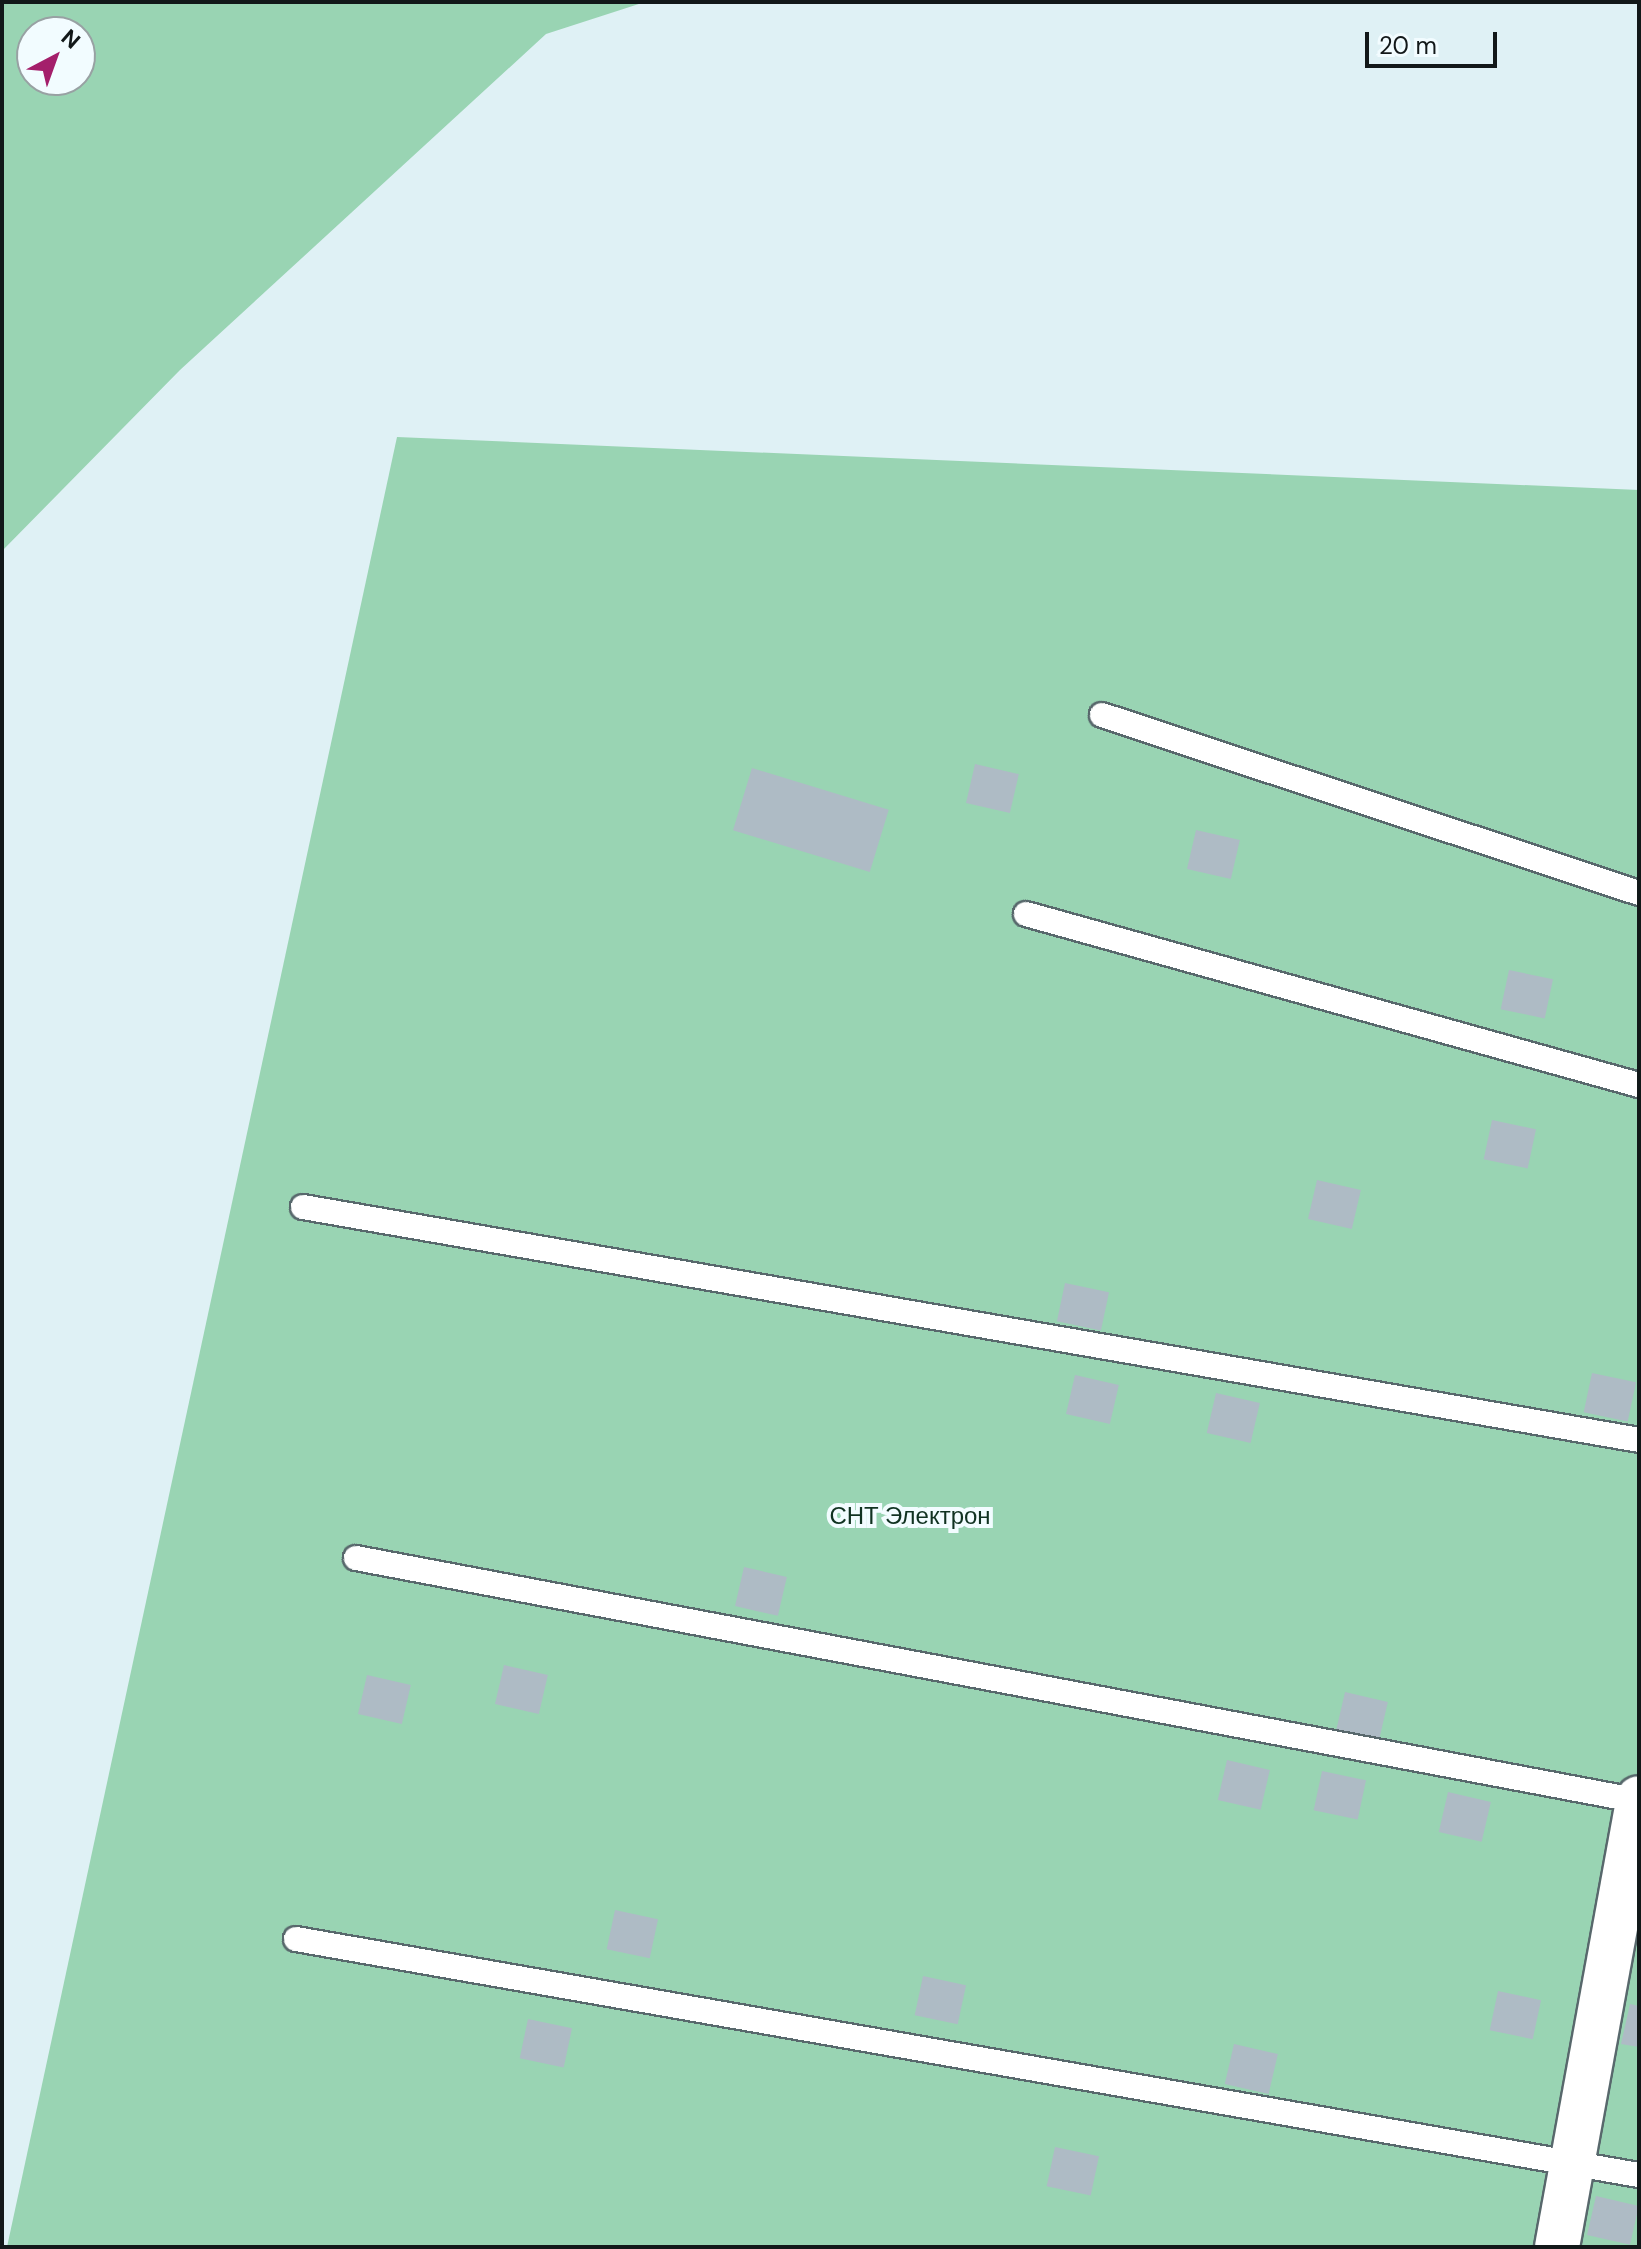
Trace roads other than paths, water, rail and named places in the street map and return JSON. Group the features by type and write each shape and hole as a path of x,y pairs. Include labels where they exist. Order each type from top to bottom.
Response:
{"street":[{"path":"1557,2247 1639,1800"}],"lane":[{"path":"1102,715 1639,893"},
{"path":"1026,914 1639,1085"},
{"path":"303,1207 1639,1440"},
{"path":"356,1558 1639,1800"},
{"path":"296,1939 1639,2175"}],"park label":[{"name":"СНТ Электрон","path":"910,1516"}]}
